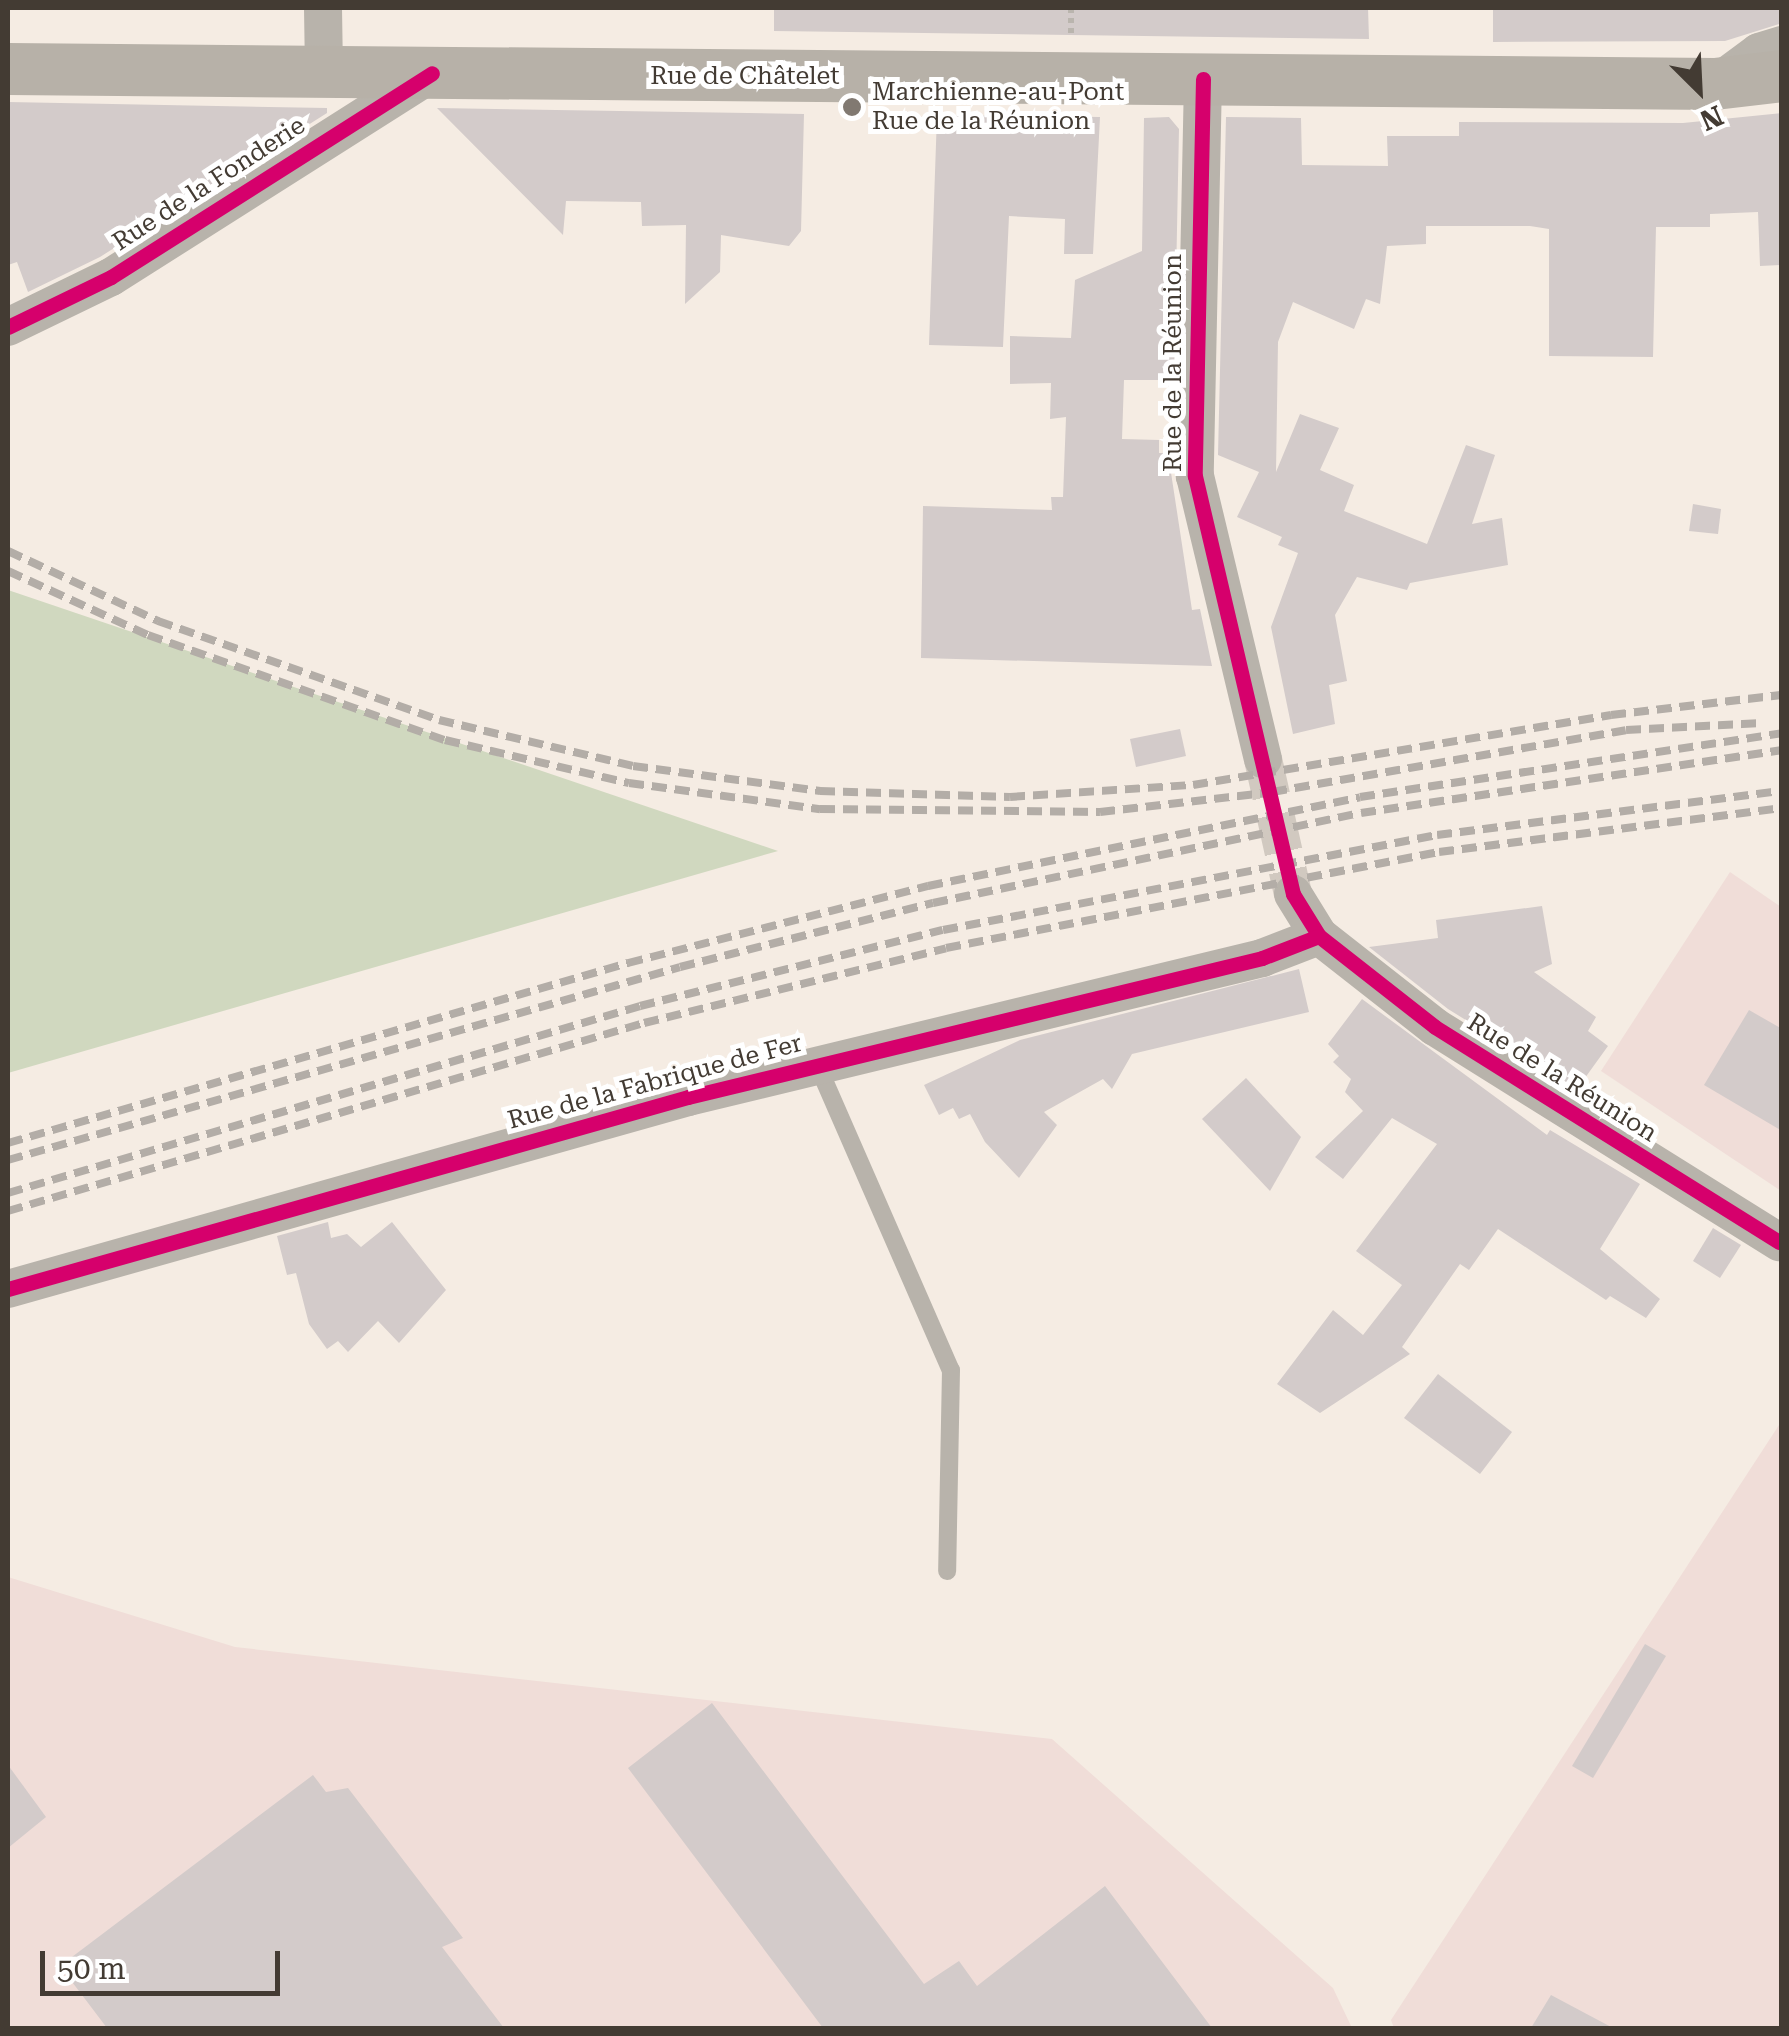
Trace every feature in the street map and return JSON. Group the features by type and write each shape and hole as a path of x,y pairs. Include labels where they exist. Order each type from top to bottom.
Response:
{"main road":[{"name":"Rue de Châtelet","path":"8,68 1714,84 1782,76"}],"street":[{"path":"323,8 324,72"},
{"path":"1714,84 1758,52 1782,45"},
{"name":"Rue de la Fonderie","path":"8,326 111,277 432,73"},
{"name":"Rue de la Réunion","path":"1203,80 1196,476 1264,759"},
{"name":"Rue de la Réunion","path":"1293,894 1319,936 1528,1090 1780,1242"},
{"name":"Rue de la Fabrique de Fer","path":"8,1289 817,1064 1262,958 1319,936"}],"lane":[{"path":"817,1064 950,1370 947,1572"}],"shaded area":[{"path":"1730,872 1781,907 1781,1191 1601,1071"},
{"path":"1781,1422 1781,2028 1394,2028 1391,2020"},
{"path":"8,1577 235,1647 1052,1739 1333,1988 1352,2028 8,2028"}],"green space":[{"path":"8,590 778,851 8,1073"}],"building":[{"path":"774,8 1368,8 1369,39 774,31"},
{"path":"1493,8 1782,8 1782,23 1725,41 1493,42"},
{"path":"8,102 327,108 327,113 100,257 28,292 17,262 8,265"},
{"path":"437,108 804,114 801,231 789,246 721,235 720,272 685,304 686,225 642,226 641,202 566,201 563,235"},
{"path":"1782,113 1782,265 1760,266 1758,212 1710,214 1710,227 1656,227 1653,357 1549,356 1549,229 1530,226 1426,226 1426,244 1387,246 1380,304 1366,299 1354,329 1293,302 1278,342 1276,472 1300,414 1339,428 1320,470 1354,485 1344,511 1427,544 1466,445 1495,455 1472,524 1502,518 1508,565 1410,583 1407,590 1357,577 1335,615 1347,681 1329,685 1335,724 1293,734 1271,627 1298,553 1278,545 1282,537 1237,517 1259,472 1218,455 1226,117 1301,118 1302,165 1388,166 1387,136 1459,136 1459,122 1683,123"},
{"path":"937,115 1100,117 1093,254 1064,254 1065,219 1009,216 1003,347 929,345"},
{"path":"1169,117 1179,129 1174,380 1124,380 1122,439 1159,440 1159,453 1168,453 1192,610 1200,609 1212,666 921,658 923,506 1052,510 1051,497 1063,497 1066,417 1050,419 1051,383 1010,384 1010,336 1071,338 1075,280 1142,251 1144,118"},
{"path":"1693,504 1721,509 1718,534 1689,531"},
{"path":"1180,729 1186,756 1136,767 1130,739"},
{"path":"1542,906 1552,964 1534,972 1596,1017 1588,1031 1608,1046 1577,1089 1448,1009 1369,947 1438,938 1436,920"},
{"path":"1299,969 1309,1012 1132,1054 1112,1089 1103,1079 1044,1112 1057,1125 1019,1178 985,1142 970,1114 959,1119 953,1108 939,1115 924,1085 1020,1040"},
{"path":"1362,999 1547,1135 1550,1130 1640,1184 1600,1249 1660,1299 1646,1318 1610,1296 1606,1300 1498,1229 1469,1270 1460,1264 1402,1347 1410,1354 1320,1413 1277,1384 1333,1310 1363,1335 1402,1285 1356,1251 1437,1144 1392,1118 1343,1179 1315,1157 1363,1111 1345,1092 1351,1079 1333,1062 1339,1056 1328,1044"},
{"path":"1749,1010 1782,1029 1782,1131 1704,1085"},
{"path":"1246,1078 1301,1137 1270,1191 1202,1119"},
{"path":"328,1222 331,1238 347,1234 361,1247 392,1222 446,1290 399,1343 378,1321 348,1352 338,1341 327,1349 309,1324 296,1273 287,1275 277,1236"},
{"path":"1713,1228 1741,1245 1720,1278 1693,1261"},
{"path":"1438,1374 1512,1432 1480,1474 1404,1418"},
{"path":"1645,1644 1666,1656 1593,1778 1572,1766"},
{"path":"712,1703 924,1984 959,1961 977,1986 1105,1886 1212,2028 823,2028 628,1768"},
{"path":"8,1765 46,1817 8,1848"},
{"path":"313,1775 326,1792 348,1788 463,1938 442,1947 504,2028 107,2028 60,1966"},
{"path":"1551,1995 1613,2028 1531,2028"}],"tunnel":[{"path":"1263,759 1293,894"}],"railway":[{"path":"8,551 158,621 439,720 633,766 820,791 1010,797 1193,785 1611,715 1782,695"},
{"path":"8,571 148,635 445,740 629,783 820,809 1100,812 1272,792 1626,730 1762,723"},
{"path":"8,1143 628,963 928,886 1360,797 1782,733"},
{"path":"8,1160 680,967 933,903 1361,813 1782,750"},
{"path":"8,1193 640,1006 943,930 1437,835 1782,791"},
{"path":"8,1211 644,1023 946,948 1439,852 1782,808"}],"cycle path":[{"path":"8,327 111,277 432,73"},
{"path":"1203,79 1195,476 1293,894 1319,936 1435,1027 1779,1242"},
{"path":"8,1289 688,1097 1262,958 1319,936"}],"place":[{"name":"Marchienne-au-Pont Rue de la Réunion","path":"852,107"}]}
